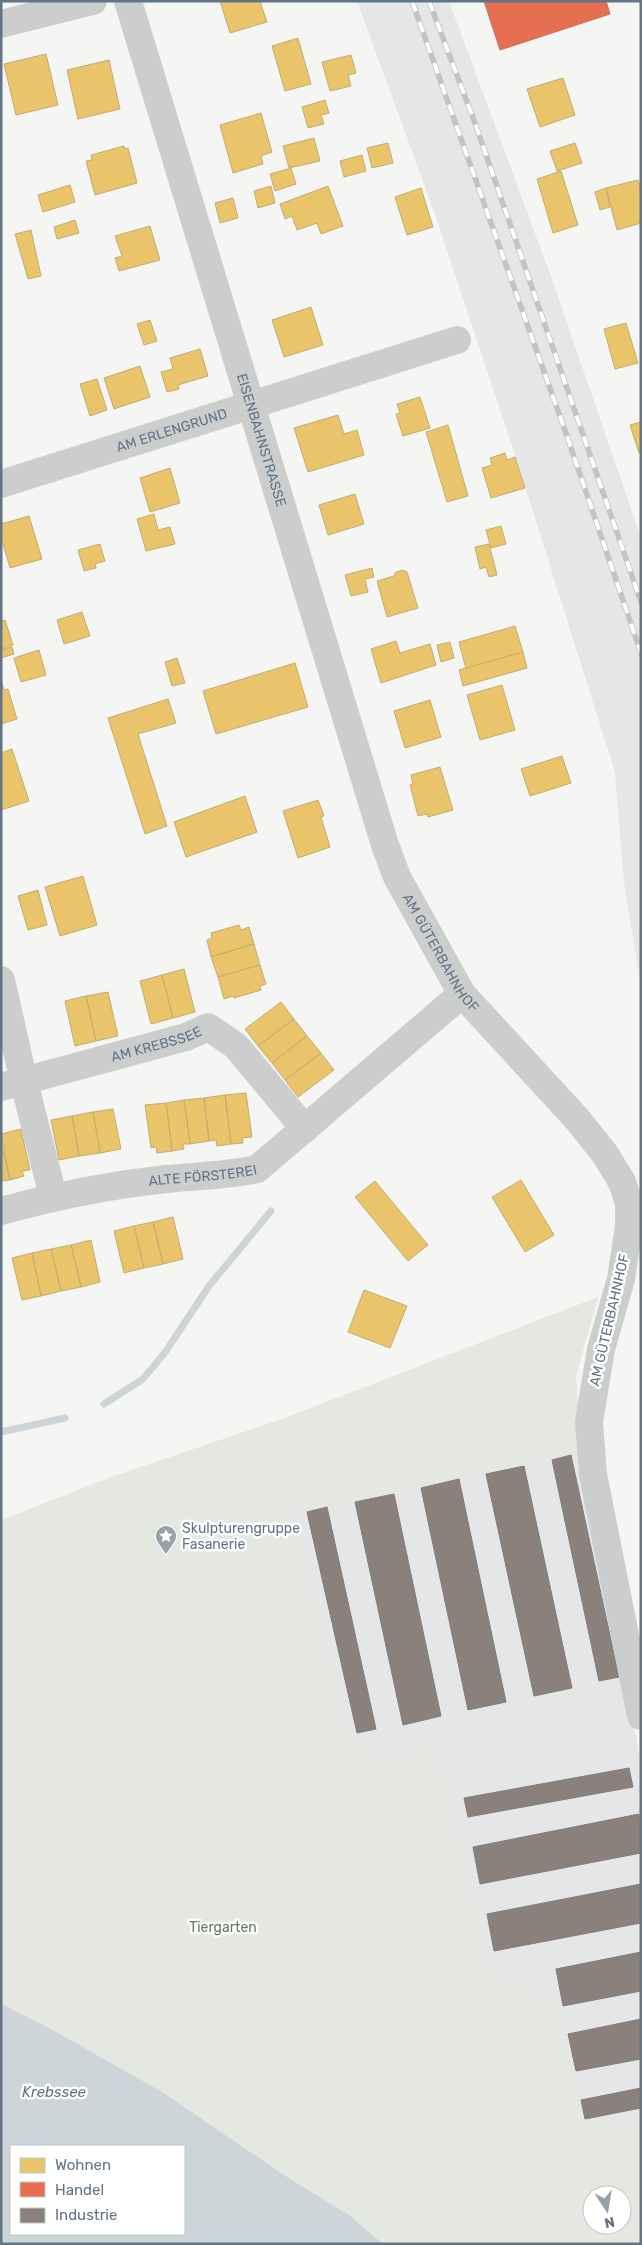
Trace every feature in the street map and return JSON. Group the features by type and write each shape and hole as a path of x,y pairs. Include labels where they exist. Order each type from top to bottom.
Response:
{"street":[{"path":"1,24 93,1"},
{"name":"EISENBAHNSTRASSE","path":"128,1 385,846 397,877"},
{"name":"AM ERLENGRUND","path":"1,484 457,340"},
{"name":"AM GÜTERBAHNHOF","path":"397,877 462,994 577,1119 605,1154 622,1182 628,1203 630,1226 621,1279 601,1349 589,1422 593,1474 641,1716"},
{"path":"1,980 12,1084 53,1196"},
{"name":"ALTE FÖRSTEREI","path":"1,1211 53,1196 165,1179 230,1175 257,1169 305,1130 462,994"},
{"name":"AM KREBSSEE","path":"12,1084 186,1037 208,1027 236,1046 305,1130"}],"shaded area":[{"path":"357,1 449,1 553,282 641,538 641,986 624,882 615,772 511,442 435,214"},
{"path":"582,1448 641,1764 641,2117 583,2129 549,2000 485,1970 433,1749 379,1760 345,1742 286,1508"}],"green space":[{"name":"Tiergarten","path":"598,1297 576,1376 582,1448 286,1508 345,1742 379,1760 433,1749 485,1970 549,2000 583,2129 641,2117 641,2244 1,2244 1,1520 114,1476 282,1419"}],"water":[{"name":"Krebssee","path":"1,2004 49,2028 162,2092 290,2179 349,2215 383,2244 1,2244"}],"building: Wohnen":[{"path":"220,1 260,1 267,22 230,33"},
{"path":"298,38 311,84 285,91 272,46"},
{"path":"46,54 58,105 16,115 4,64"},
{"path":"351,55 356,73 348,75 351,86 330,91 322,62"},
{"path":"109,60 120,109 78,119 67,70"},
{"path":"563,78 575,115 540,127 527,89"},
{"path":"325,100 329,113 321,115 324,124 308,128 302,107"},
{"path":"261,113 272,152 261,156 263,164 233,173 220,125"},
{"path":"314,138 320,161 289,168 283,146"},
{"path":"388,143 393,163 372,168 367,148"},
{"path":"575,143 582,163 557,171 550,151"},
{"path":"124,146 125,149 128,148 137,183 95,195 86,161 92,160 91,155"},
{"path":"362,155 366,171 344,177 340,161"},
{"path":"291,168 296,184 275,191 270,174"},
{"path":"561,171 578,225 553,233 537,179"},
{"path":"638,180 641,188 641,223 617,230 606,188"},
{"path":"70,185 75,202 43,212 38,195"},
{"path":"271,186 275,203 258,208 254,191"},
{"path":"328,186 343,226 321,234 317,223 297,230 292,216 285,219 280,204"},
{"path":"421,188 433,227 407,235 395,197"},
{"path":"606,188 610,207 600,210 595,192"},
{"path":"233,198 238,218 220,223 215,203"},
{"path":"75,220 79,233 57,239 54,227"},
{"path":"150,226 160,260 119,271 115,258 122,256 115,236"},
{"path":"31,230 41,276 28,279 15,234"},
{"path":"311,307 323,345 284,357 272,320"},
{"path":"150,320 157,341 144,345 137,324"},
{"path":"626,323 638,363 615,369 604,329"},
{"path":"200,349 208,376 178,385 179,389 167,392 161,372 173,369 170,358"},
{"path":"140,366 150,397 114,409 104,378"},
{"path":"97,379 107,410 90,416 80,384"},
{"path":"420,397 430,428 403,436 396,414 400,413 397,404"},
{"path":"338,415 344,434 357,430 364,455 308,472 294,428"},
{"path":"641,422 641,453 639,453 630,425"},
{"path":"448,425 468,496 447,502 426,432"},
{"path":"505,453 507,460 515,457 525,488 491,498 482,468 492,465 490,458"},
{"path":"170,468 180,503 150,512 140,478"},
{"path":"355,494 364,524 328,535 319,505"},
{"path":"154,514 158,530 170,527 175,544 146,551 137,519"},
{"path":"29,516 42,559 10,568 1,537 1,524"},
{"path":"501,526 506,544 491,548 486,530"},
{"path":"100,544 105,561 95,564 96,568 84,571 78,550"},
{"path":"489,544 497,575 489,577 486,567 480,569 475,547"},
{"path":"372,568 374,577 365,579 368,592 351,596 345,575"},
{"path":"403,570 407,572 418,608 387,617 377,581 394,576 396,572"},
{"path":"82,612 90,636 64,644 57,620"},
{"path":"5,620 13,645 1,649 1,621"},
{"path":"515,626 523,652 466,669 459,642"},
{"path":"396,641 400,653 430,644 436,665 381,683 371,649"},
{"path":"450,642 454,658 441,662 437,645"},
{"path":"12,647 14,654 1,658 1,650"},
{"path":"39,650 46,675 21,682 14,658"},
{"path":"523,652 527,668 463,686 459,670"},
{"path":"177,658 185,683 172,686 165,662"},
{"path":"295,663 308,707 216,734 203,691"},
{"path":"1,680 4,690 8,689 17,719 1,724"},
{"path":"502,685 515,730 480,740 467,695"},
{"path":"168,699 176,723 138,734 167,826 145,834 108,718"},
{"path":"430,700 441,737 405,748 394,711"},
{"path":"12,749 29,801 1,810 1,753"},
{"path":"562,756 571,783 530,796 521,769"},
{"path":"440,767 453,810 428,817 427,814 418,816 410,785 413,784 411,775"},
{"path":"245,796 257,832 186,857 174,822"},
{"path":"318,800 324,816 321,817 330,847 298,858 283,811"},
{"path":"83,876 97,925 60,936 45,887"},
{"path":"38,890 47,925 28,930 18,896"},
{"path":"239,925 241,930 249,927 254,944 211,957 207,940 212,938 211,933"},
{"path":"254,944 260,965 218,977 211,957"},
{"path":"260,965 266,984 260,986 261,990 224,999 218,977"},
{"path":"184,969 195,1012 173,1018 162,975"},
{"path":"162,975 173,1018 151,1024 140,981"},
{"path":"108,992 118,1036 96,1041 86,996"},
{"path":"86,996 96,1041 75,1046 65,1001"},
{"path":"281,1002 294,1019 258,1046 245,1029"},
{"path":"294,1019 307,1036 272,1063 258,1046"},
{"path":"307,1036 321,1053 285,1080 272,1063"},
{"path":"321,1053 334,1070 298,1097 285,1080"},
{"path":"246,1093 252,1137 242,1138 243,1143 231,1144 225,1095"},
{"path":"225,1095 231,1144 217,1146 216,1140 209,1141 204,1098"},
{"path":"204,1098 209,1141 190,1144 184,1100"},
{"path":"184,1100 190,1144 183,1144 184,1149 172,1151 166,1103"},
{"path":"166,1103 172,1151 157,1153 156,1147 151,1148 145,1105"},
{"path":"113,1109 121,1149 100,1153 93,1112"},
{"path":"93,1112 100,1153 79,1156 72,1116"},
{"path":"72,1116 79,1156 59,1160 51,1120"},
{"path":"21,1129 30,1170 22,1171 24,1176 10,1180 1,1134"},
{"path":"1,1142 10,1180 1,1181"},
{"path":"521,1180 554,1235 525,1252 492,1197"},
{"path":"375,1181 428,1245 408,1261 355,1197"},
{"path":"173,1217 183,1259 163,1264 153,1222"},
{"path":"153,1222 163,1264 144,1268 134,1226"},
{"path":"134,1226 144,1268 124,1273 114,1231"},
{"path":"91,1240 100,1282 81,1287 71,1245"},
{"path":"71,1245 81,1287 61,1291 51,1249"},
{"path":"51,1249 61,1291 41,1296 32,1253"},
{"path":"32,1253 41,1296 22,1300 12,1258"},
{"path":"364,1290 407,1306 390,1348 348,1332"}],"building: Handel":[{"path":"484,1 606,1 610,14 500,50"}],"building: Industrie":[{"path":"571,1455 619,1677 599,1681 552,1460"},
{"path":"524,1466 572,1688 534,1696 486,1474"},
{"path":"459,1479 506,1702 468,1710 421,1488"},
{"path":"394,1494 441,1716 403,1725 355,1502"},
{"path":"327,1507 376,1729 357,1733 307,1512"},
{"path":"629,1768 633,1787 468,1817 464,1798"},
{"path":"639,1814 641,1853 480,1884 473,1847"},
{"path":"641,1884 641,1923 494,1951 487,1914"},
{"path":"641,1952 641,1991 563,2006 556,1969"},
{"path":"641,2019 641,2059 576,2071 568,2034"},
{"path":"641,2088 641,2108 585,2119 581,2100"}],"waterway":[{"path":"104,1404 143,1379 166,1351 209,1286 271,1211"},
{"path":"1,1432 65,1418"}],"railway":[{"path":"412,1 568,439 641,653"},
{"path":"429,1 475,123 641,602"}],"place":[{"name":"Skulpturengruppe Fasanerie","path":"166,1555"}]}
